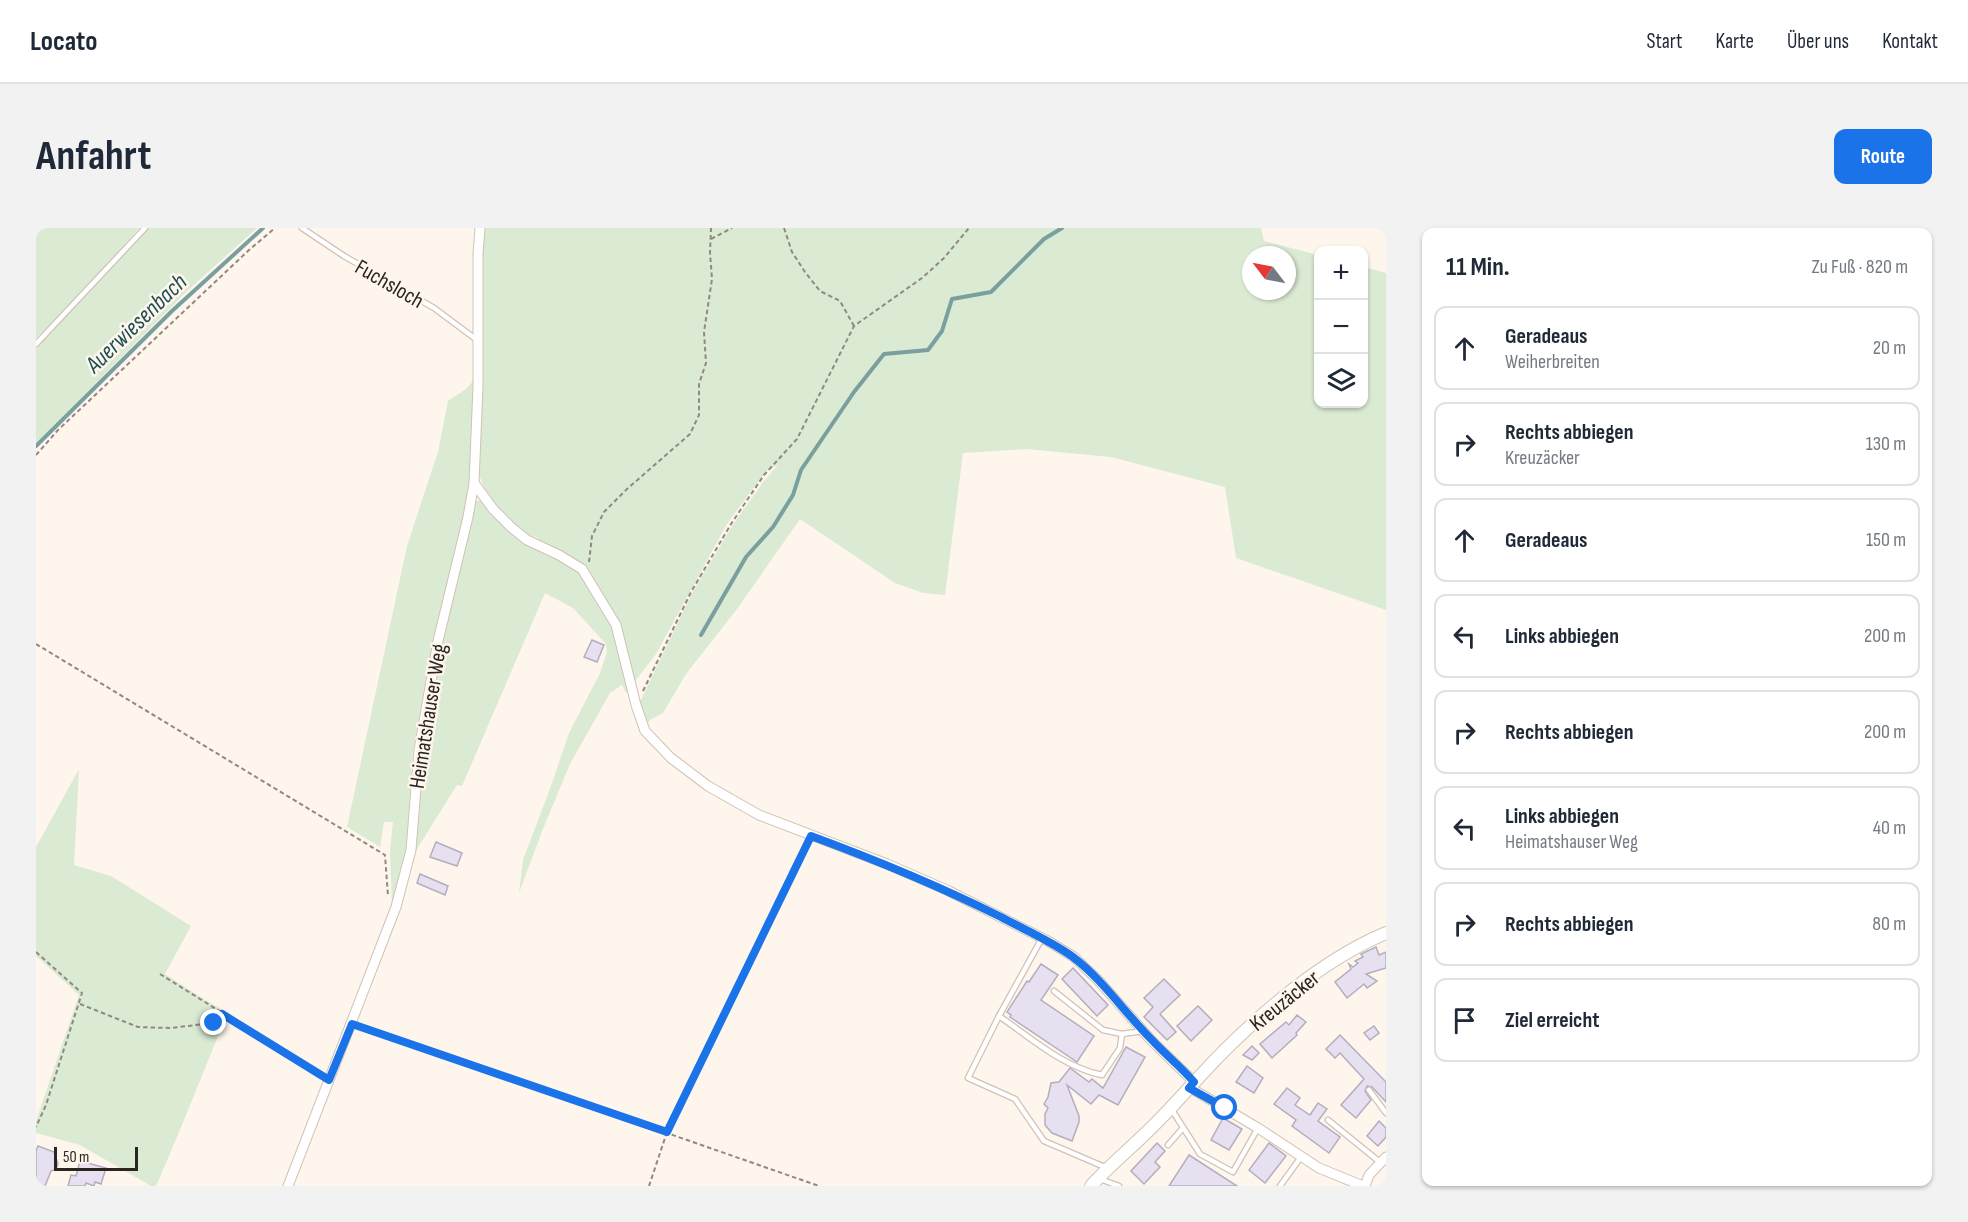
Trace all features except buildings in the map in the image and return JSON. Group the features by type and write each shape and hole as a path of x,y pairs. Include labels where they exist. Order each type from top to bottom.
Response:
{"street":[{"name":"Heimatshauser Weg","path":"288,1186 396,907 411,850 419,750 438,641 474,483 480,228"},
{"path":"474,483 493,509 527,540 582,569 616,625 636,705 645,730 671,758 708,786 759,815 887,864 939,887 1074,957 1192,1085 1319,1168 1364,1186 1369,1175 1383,1160"},
{"name":"Kreuzäcker","path":"1094,1182 1230,1045 1269,1010 1330,963 1367,941 1386,933"}],"lane":[{"path":"36,344 145,228"},
{"name":"Fuchsloch","path":"302,228 344,256 434,308 477,340"},
{"path":"1045,940 999,1016 968,1078 1015,1099 1044,1141 1107,1169"},
{"path":"1054,992 1103,1030 1122,1034 1143,1031"},
{"path":"999,1016 1061,1059 1089,1072 1102,1075 1120,1048 1122,1034"},
{"path":"1369,1090 1386,1113"},
{"path":"1170,1107 1200,1154 1233,1172 1258,1128"},
{"path":"1328,1120 1383,1160"},
{"path":"1167,1145 1183,1128"},
{"path":"1280,1186 1301,1157"},
{"path":"1094,1182 1119,1186"}],"path":[{"path":"36,455 58,430 275,228"},
{"path":"582,569 589,566 592,536 604,512 690,434 699,415 699,384 705,363 704,332 712,279 711,228"},
{"path":"710,239 732,228"},
{"path":"784,228 792,252 805,272 820,291 840,301 854,326"},
{"path":"636,705 691,592 730,524 764,475 798,439 854,326 922,278 944,258 969,228"},
{"path":"36,644 385,855 388,899"},
{"path":"649,1186 667,1132 811,836"},
{"path":"36,952 82,993 36,1127"},
{"path":"160,974 329,1080"},
{"path":"80,1004 138,1027 170,1028 214,1023 222,1014"},
{"path":"352,1024 819,1186"}],"green space":[{"path":"36,228 139,228 77,299 36,338"},
{"path":"148,228 257,228 184,294 36,444 36,349"},
{"path":"484,228 1261,228 1264,241 1283,246 1242,246 1242,300 1296,300 1296,249 1314,254 1314,408 1368,408 1368,268 1386,273 1386,610 1236,558 1225,487 1111,457 1026,449 963,453 945,595 923,593 895,583 800,519 737,609 686,674 663,713 650,720 646,728 638,706 692,593 734,523 778,465 766,471 727,524 656,654 626,693 622,685 610,693 570,764 519,893 523,860 569,733 600,673 607,652 606,644 573,608 545,593 462,786 457,785 412,857 421,747 431,687 473,504 478,500 483,501 535,546 538,538 524,534 502,516 486,491 479,474"},
{"path":"474,380 469,485 464,517 433,639 413,751 406,849 392,906 390,851 393,822 384,822 380,847 347,827 407,546 438,452 448,401 466,389"},
{"path":"79,769 74,865 111,876 191,926 165,974 224,1012 224,1022 156,1186 151,1186 80,1145 36,1133 36,1121 79,995 36,956 36,847"}],"waterway":[{"name":"Auerwiesenbach","path":"36,446 172,311 263,228"},
{"path":"701,635 746,557 773,527 793,495 801,470 854,392 884,354 928,350 942,331 952,299 991,292 1044,239 1062,228"}],"route":[{"path":"214,1023 222,1014 329,1080 352,1024 667,1132 811,836 887,864 949,891 1048,941 1074,957 1151,1040 1188,1075 1194,1082 1189,1088 1225,1108"}]}
